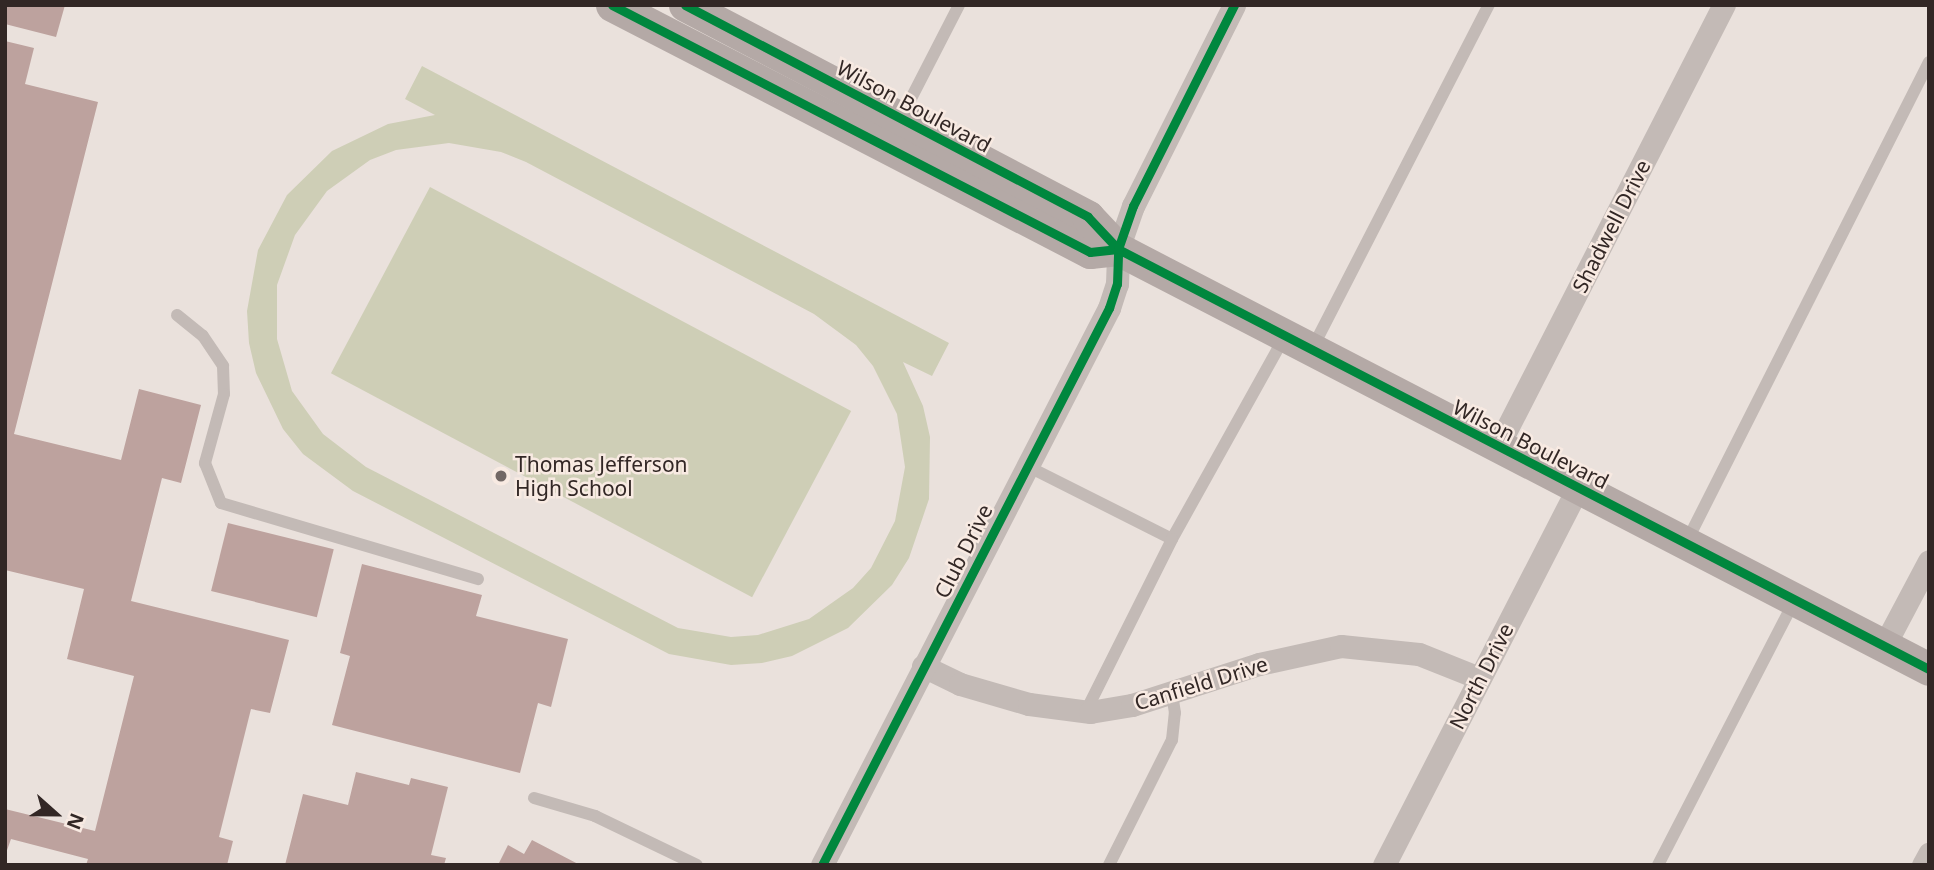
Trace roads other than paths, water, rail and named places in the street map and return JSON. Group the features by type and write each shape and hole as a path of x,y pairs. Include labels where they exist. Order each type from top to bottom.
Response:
{"street":[{"name":"Wilson Boulevard","path":"612,5 1090,251 1118,249"},
{"name":"Club Drive","path":"822,865 1109,308 1117,284 1118,249 1133,206 1234,5"},
{"name":"Shadwell Drive","path":"1499,446 1724,5"},
{"name":"Wilson Boulevard","path":"690,6 1088,217 1118,249 1929,669"},
{"name":"North Drive","path":"1384,865 1578,487"},
{"path":"1884,646 1929,561"},
{"name":"Canfield Drive","path":"923,666 960,684 1029,704 1086,711 1132,705 1259,664 1341,646 1419,654 1479,678"},
{"path":"1923,865 1929,854"}],"lane":[{"path":"901,118 958,5"},
{"path":"1086,711 1172,539 1299,342 1489,5"},
{"path":"1686,543 1929,62"},
{"path":"177,315 203,336 223,366 224,394 205,463 221,503 478,579"},
{"path":"1027,466 1172,539"},
{"path":"1658,865 1796,600"},
{"path":"1109,865 1172,740 1175,713 1172,694"},
{"path":"534,798 595,816 697,865"}],"place":[{"name":"Thomas Jefferson High School","path":"501,476"}]}
